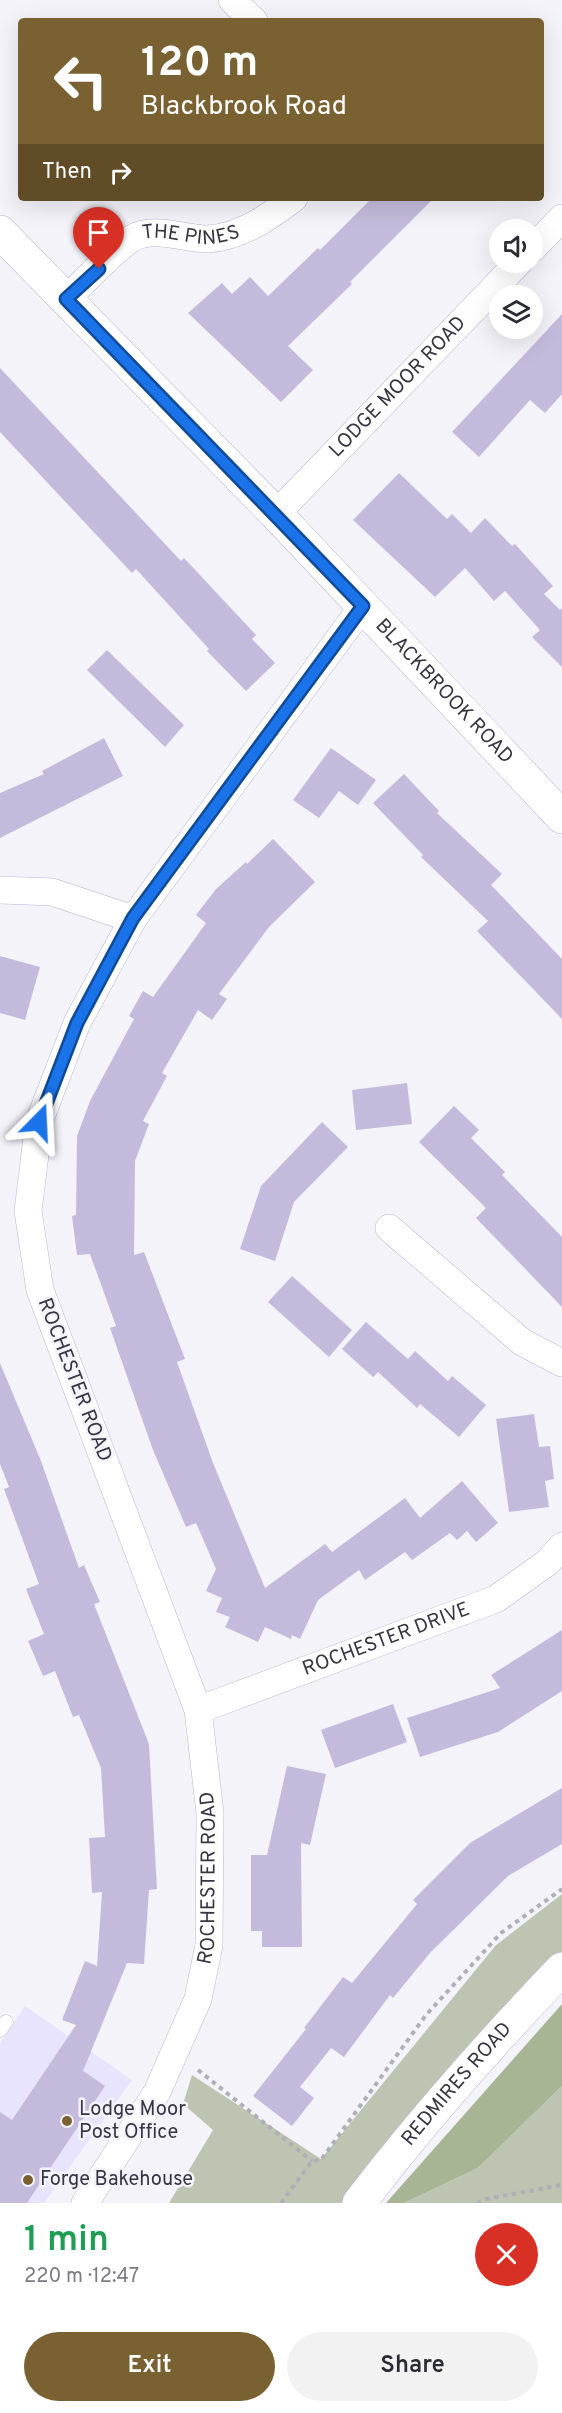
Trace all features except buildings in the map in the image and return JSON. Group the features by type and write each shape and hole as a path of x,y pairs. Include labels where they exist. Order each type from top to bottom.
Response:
{"street":[{"path":"232,0 251,18"},
{"name":"THE PINES","path":"66,299 131,238 156,234 184,234 206,239 230,236 255,225 290,201"},
{"path":"543,238 562,218"},
{"name":"BLACKBROOK ROAD","path":"0,232 276,514 562,817"},
{"name":"LODGE MOOR ROAD","path":"276,514 508,273"},
{"name":"ROCHESTER ROAD","path":"84,2203 157,2092 198,1999 209,1945 210,1813 198,1710 40,1290 28,1211 39,1122 77,1023 133,918 363,606"},
{"path":"0,890 52,892 133,918"},
{"path":"389,1228 522,1342 562,1363"},
{"name":"ROCHESTER DRIVE","path":"198,1710 496,1599 548,1562 562,1546"},
{"name":"REDMIRES ROAD","path":"358,2203 418,2126 562,1969"}],"path":[{"path":"176,2053 312,2161 321,2160 426,2015 501,1933 562,1889"},
{"path":"280,2203 312,2161"},
{"path":"477,2203 486,2199 562,2185"}],"shaded area":[{"path":"25,2006 132,2080 44,2203 0,2203 0,2044"}],"green space":[{"path":"562,1894 562,1969 359,2203 169,2203 213,2130 183,2104 192,2075 321,2159 496,1945"},
{"path":"562,2004 562,2086 478,2168 404,2203 386,2203"},
{"path":"562,2086 562,2203 404,2203 478,2168"}],"place":[{"name":"Lodge Moor Post Office","path":"67,2121"},
{"name":"Forge Bakehouse","path":"28,2180"}],"route":[{"path":"39,1122 77,1023 133,918 363,606 66,299 99,269"}]}
